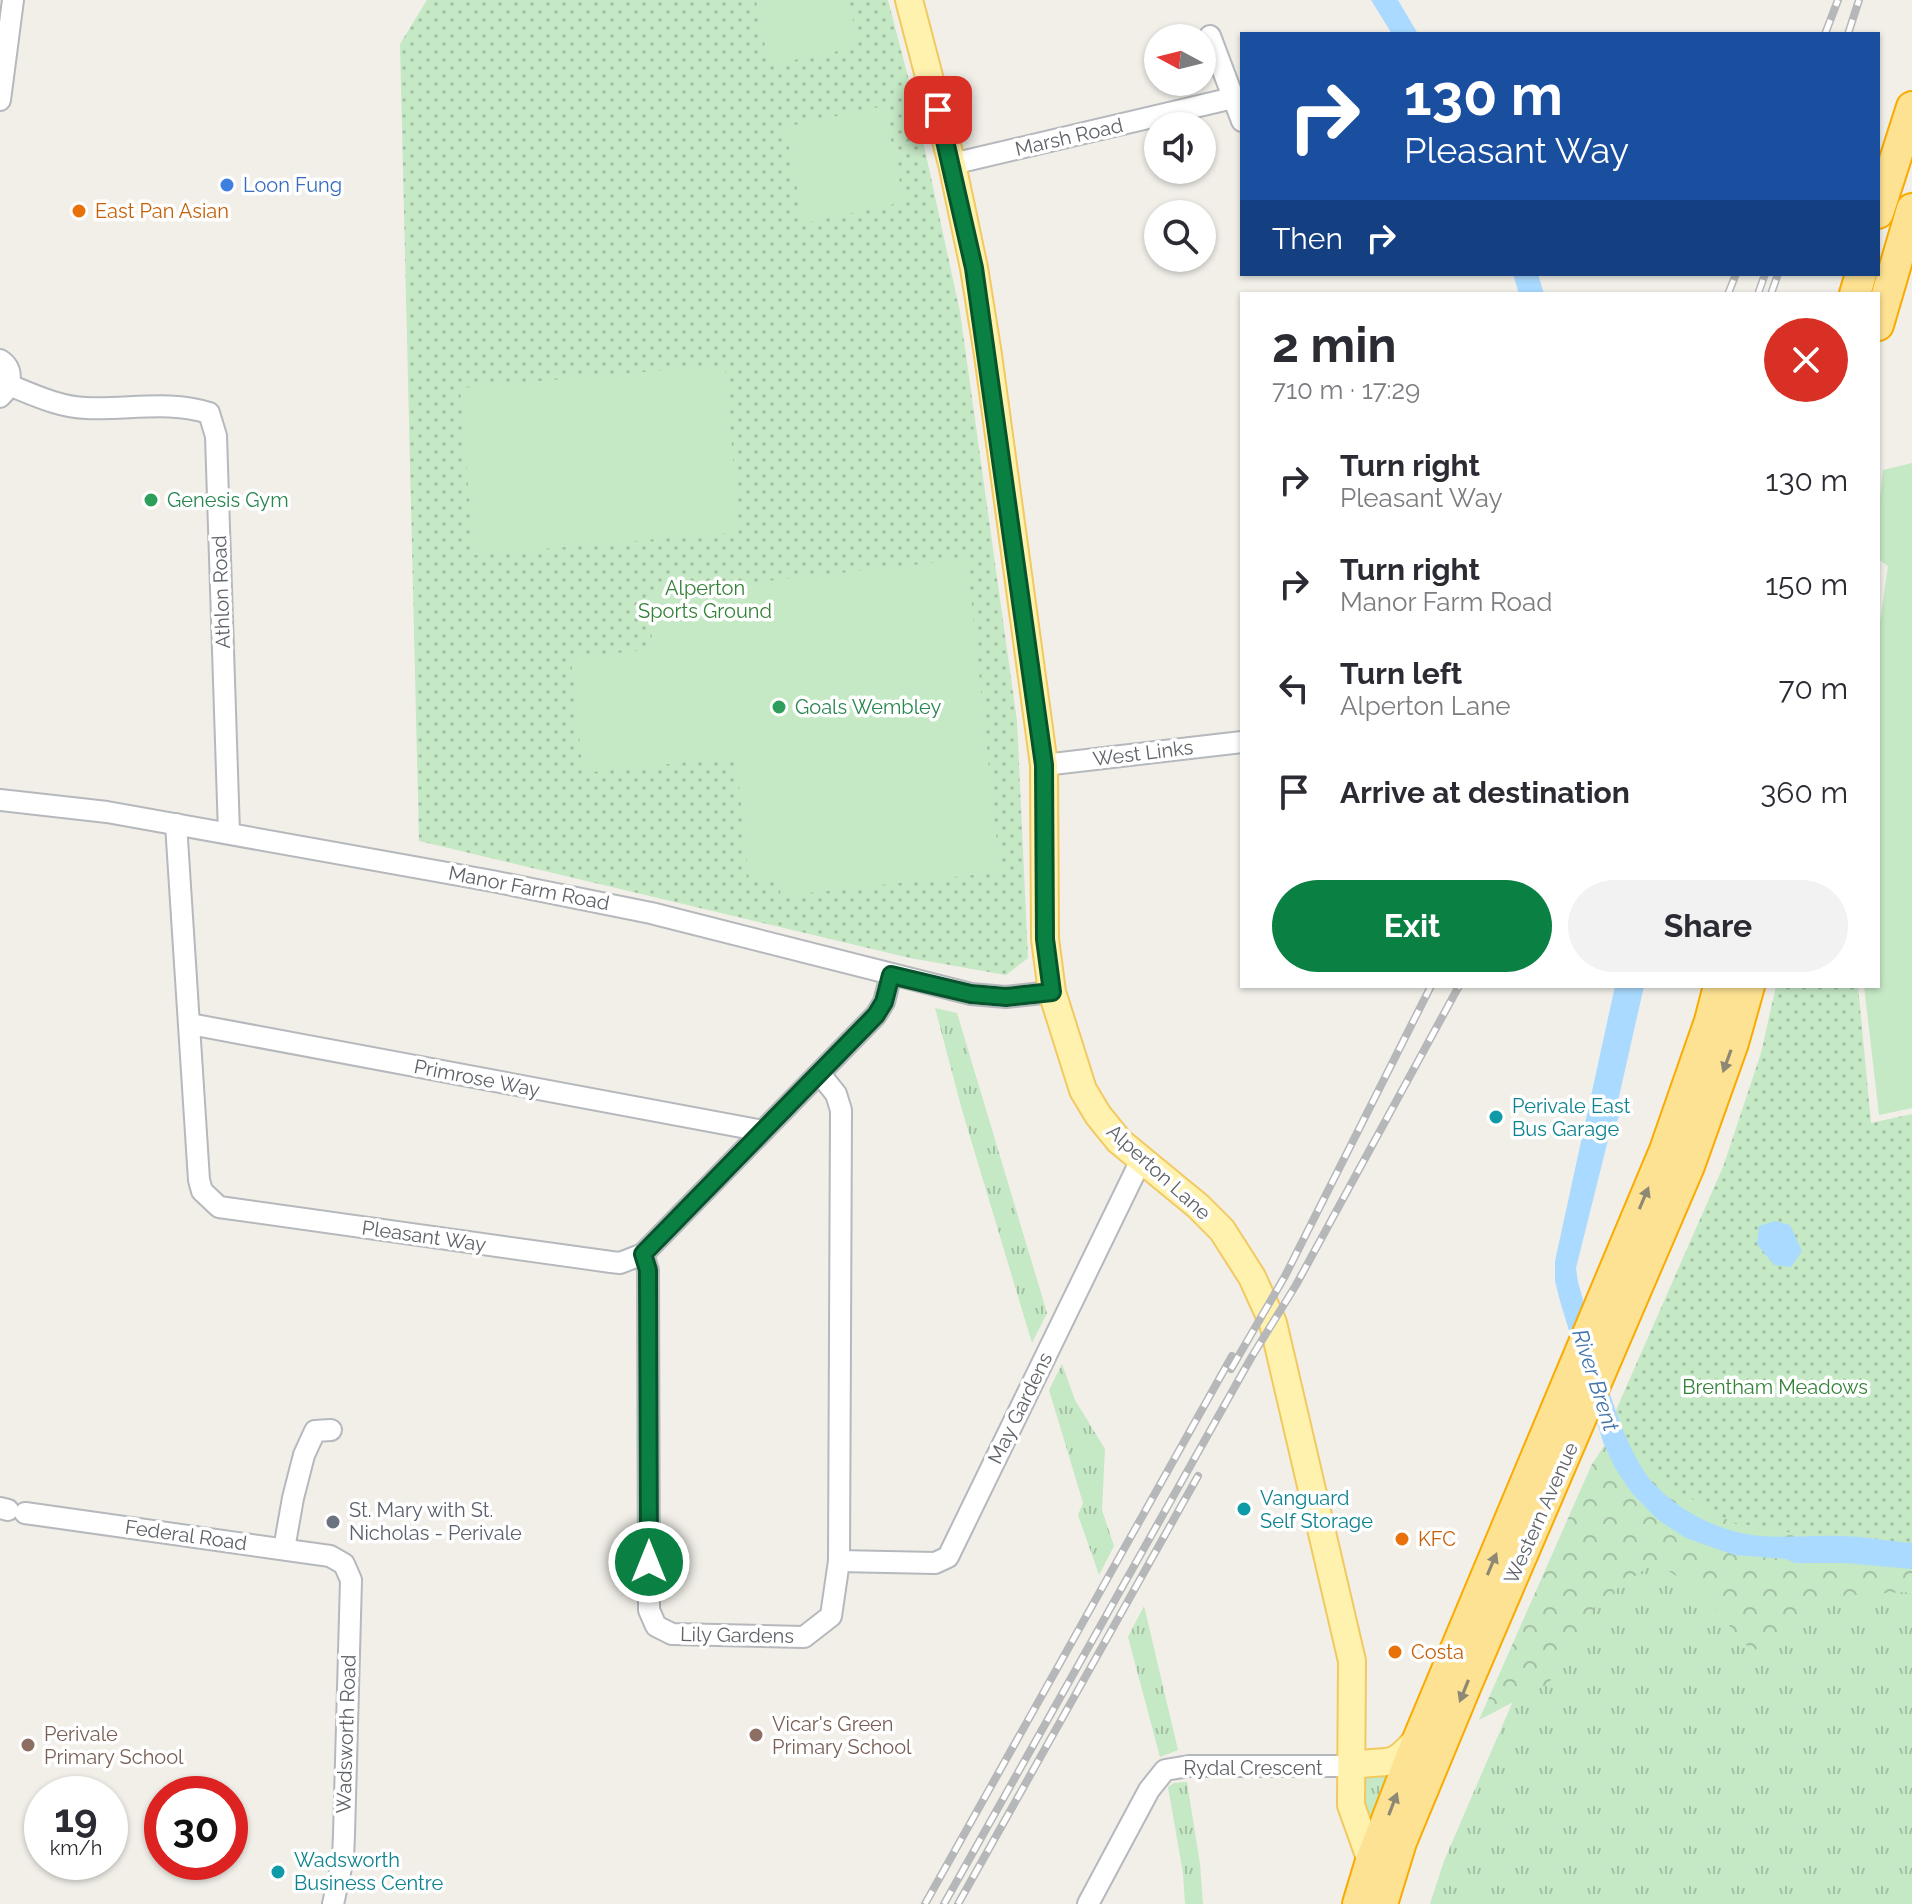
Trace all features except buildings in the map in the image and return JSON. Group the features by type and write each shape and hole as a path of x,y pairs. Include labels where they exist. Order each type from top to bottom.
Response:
{"highway":[{"path":"1880,207 1912,107"},
{"path":"1880,318 1912,209"},
{"name":"Western Avenue","path":"1382,1904 1401,1842 1626,1278 1718,988"},
{"name":"Western Avenue","path":"1626,1278 1689,1166 1733,1043 1748,988"},
{"name":"Western Avenue","path":"1358,1904 1371,1861 1419,1737 1573,1406"}],"main road":[{"name":"Alperton Lane","path":"909,0 952,164 988,355 1044,765 1045,939 1052,992 1083,1090 1098,1115 1119,1141 1198,1206 1222,1230 1252,1277 1273,1323 1352,1661 1351,1805 1371,1861"},
{"path":"1353,1766 1396,1760 1419,1737"}],"street":[{"path":"0,100 13,0"},
{"path":"1216,52 1240,116"},
{"name":"Marsh Road","path":"952,164 1233,98"},
{"path":"0,360 6,363 10,373 5,391"},
{"name":"Athlon Road","path":"5,391 66,406 190,407 209,413 216,436 229,833"},
{"name":"West Links","path":"1044,765 1240,742"},
{"name":"Manor Farm Road","path":"0,800 107,812 229,833 651,913 971,994 1006,997 1052,992"},
{"name":"Pleasant Way","path":"176,824 199,1180 202,1191 219,1207 620,1263 643,1254"},
{"path":"643,1254 876,1015 884,1002 891,975"},
{"name":"Primrose Way","path":"190,1024 763,1131"},
{"name":"Lily Gardens","path":"643,1254 648,1270 649,1610 656,1626 672,1634 804,1637 831,1616 839,1561 841,1110 836,1094 820,1074"},
{"name":"May Gardens","path":"839,1561 935,1563 948,1557 1141,1160"},
{"path":"284,1549 304,1455 315,1431 331,1430"},
{"name":"Federal Road","path":"11,1510 330,1556 344,1564"},
{"name":"Wadsworth Road","path":"333,1904 343,1853 351,1580 344,1564"},
{"name":"Rydal Crescent","path":"1088,1904 1149,1790 1165,1770 1189,1766 1353,1766"}],"green space":[{"name":"Alperton Sports Ground","path":"427,0 888,0 915,104 960,312 1017,721 1028,958 1006,975 910,958 419,841 400,44"},
{"path":"756,0 849,0 858,47 769,65"},
{"path":"884,106 904,202 804,223 785,127"},
{"path":"725,365 739,532 474,555 460,388"},
{"path":"1912,463 1912,1108 1879,1115 1864,988 1880,988 1880,622 1888,566 1880,560 1883,470"},
{"name":"Goals Wembley","path":"967,559 1000,872 781,896 778,877 749,880 736,757 583,773 571,658 653,649 648,594"},
{"name":"Brentham Meadows","path":"1776,988 1858,988 1871,1123 1912,1114 1912,1554 1731,1522 1670,1486 1620,1435 1613,1417 1723,1167 1761,1053"},
{"path":"935,1008 957,1013 1047,1313 1032,1343 962,1110"},
{"path":"1062,1364 1075,1400 1105,1449 1102,1510 1114,1546 1099,1575 1078,1515 1083,1503 1049,1390"},
{"path":"1652,1416 1912,1479 1912,1595 1905,1592 1821,1597 1783,1645 1751,1650 1698,1590 1655,1562 1597,1603 1548,1684 1479,1720 1592,1464 1606,1443"},
{"path":"1598,1504 1912,1581 1912,1904 1430,1904 1444,1861"},
{"path":"1144,1606 1178,1750 1160,1757 1128,1637"},
{"path":"1362,1767 1388,1775 1371,1819 1365,1822"},
{"path":"1187,1782 1203,1904 1185,1904 1183,1873 1168,1787"}],"water":[{"path":"1371,0 1398,0 1417,32 1391,32"},
{"path":"1514,276 1539,276 1543,292 1518,292"},
{"name":"River Brent","path":"1615,988 1644,988 1618,1101 1626,1104 1609,1136 1576,1268 1600,1360 1630,1445 1656,1486 1684,1509 1706,1521 1753,1535 1848,1536 1912,1543 1912,1569 1845,1563 1795,1563 1786,1559 1734,1555 1686,1538 1657,1519 1632,1493 1615,1468 1603,1442 1560,1301 1555,1281 1555,1261"},
{"path":"1775,1221 1790,1225 1802,1251 1791,1267 1774,1265 1757,1244 1759,1226"}],"railway":[{"path":"1826,32 1838,0"},
{"path":"1849,32 1859,0"},
{"path":"1729,292 1735,276"},
{"path":"1759,292 1764,276"},
{"path":"1772,292 1777,276"},
{"path":"1231,1369 1285,1276 1430,988"},
{"path":"944,1904 1251,1358 1296,1285 1458,988"},
{"path":"925,1904 1232,1356"},
{"path":"958,1904 1198,1476"}],"place":[{"name":"Loon Fung","path":"227,185"},
{"name":"East Pan Asian","path":"79,211"},
{"name":"Genesis Gym","path":"151,500"},
{"name":"Goals Wembley","path":"779,707"},
{"name":"Perivale East Bus Garage","path":"1496,1117"},
{"name":"Vanguard Self Storage","path":"1244,1509"},
{"name":"St. Mary with St. Nicholas - Perivale","path":"333,1522"},
{"name":"KFC","path":"1402,1539"},
{"name":"Costa","path":"1395,1652"},
{"name":"Vicar's Green Primary School","path":"756,1735"},
{"name":"Perivale Primary School","path":"28,1745"},
{"name":"Wadsworth Business Centre","path":"278,1872"}],"route":[{"path":"649,1562 648,1270 643,1254 876,1015 884,1002 891,975 971,994 1006,997 1052,992 1045,947 1044,765 974,268 938,110"}]}
